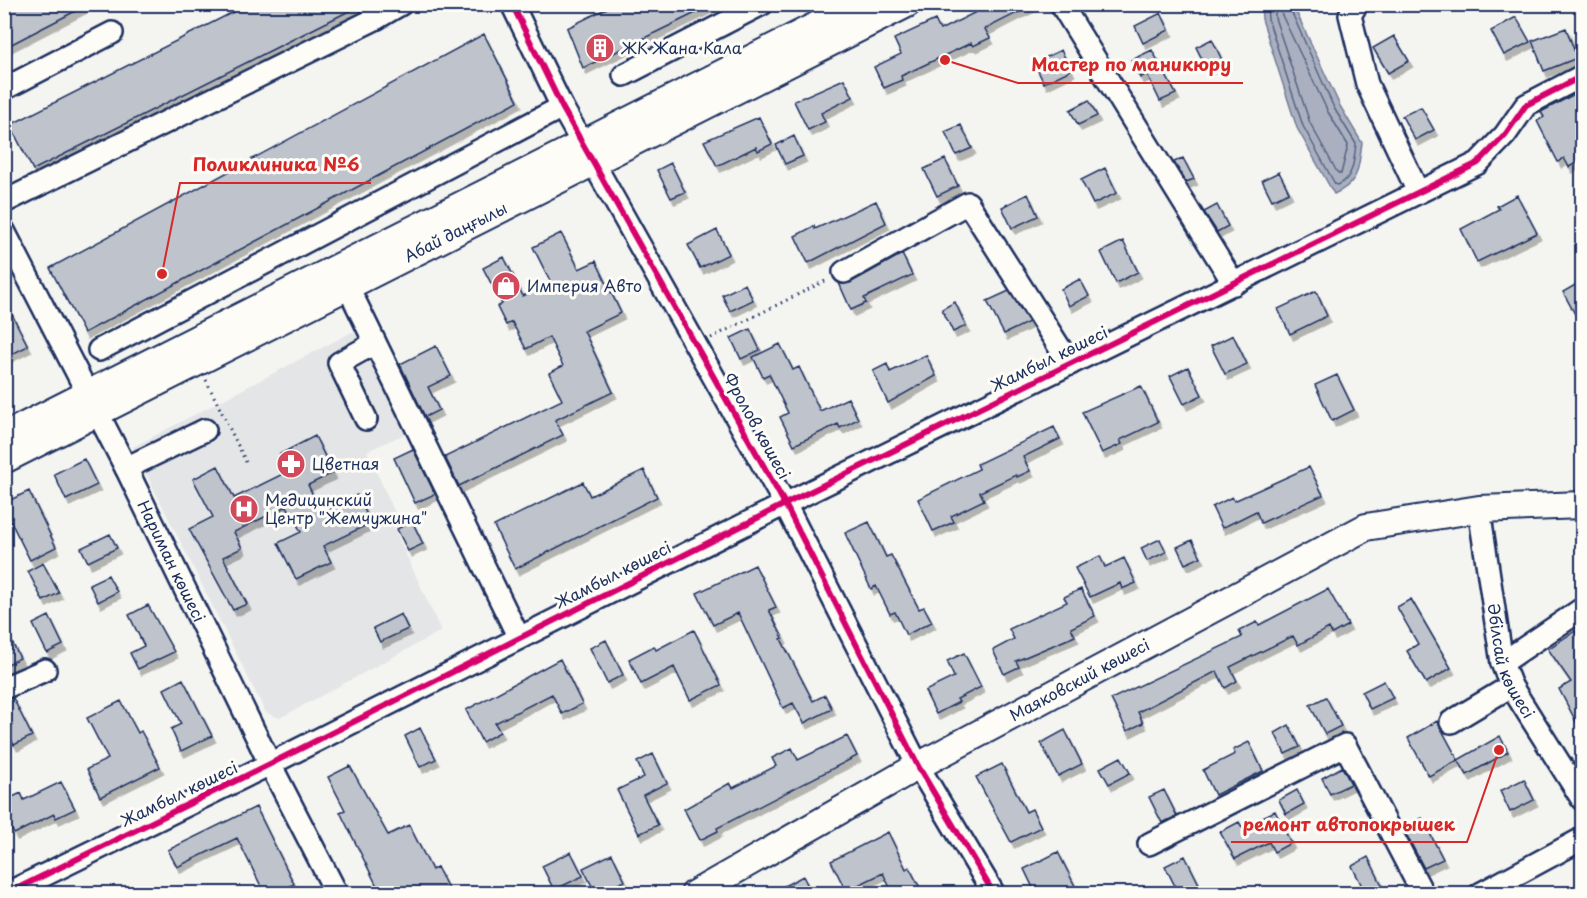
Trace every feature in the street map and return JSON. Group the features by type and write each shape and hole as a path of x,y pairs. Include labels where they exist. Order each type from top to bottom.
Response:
{"main road":[{"name":"Абай даңғылы","path":"4,436 198,363 348,287 859,4"},
{"name":"Абай даңғылы","path":"4,460 93,403 589,153 907,4"},
{"name":"Маяковский көшесі","path":"694,894 918,766 1366,527 1479,509 1582,506"}],"street":[{"path":"4,202 374,11 401,4"},
{"name":"Фролов көшесі","path":"512,4 562,107 784,504 918,766 994,894"},
{"path":"624,75 762,4"},
{"path":"1061,4 1234,284"},
{"path":"1357,4 1350,15 1367,84 1418,192"},
{"path":"4,89 112,33"},
{"name":"Жамбыл көшесі","path":"6,894 270,764 784,504 1478,163 1505,135 1526,105 1582,76"},
{"path":"99,350 562,107"},
{"path":"844,272 968,203 1070,364"},
{"name":"Нариман көшесі","path":"4,231 126,468 270,764 337,894"},
{"path":"348,287 519,638"},
{"path":"366,419 339,363 375,343"},
{"path":"126,468 205,430"},
{"name":"Әбілсай көшесі","path":"1479,509 1502,663 1511,686 1582,799"},
{"path":"1502,663 1582,609"},
{"path":"4,688 45,670"},
{"path":"1451,722 1511,686"},
{"path":"1149,844 1345,745 1423,894"},
{"path":"1480,894 1582,839"}],"path":[{"path":"697,345 844,272"},
{"path":"198,363 246,462"}],"shaded area":[{"path":"352,332 361,335 405,434 367,451 400,524 394,528 441,631 280,718 266,713 133,447"}],"water":[{"path":"1261,5 1293,5 1340,106 1362,143 1356,174 1349,185 1334,194 1297,128 1262,19"}],"building":[{"path":"4,4 89,4 4,48"},
{"path":"249,4 359,6 33,170 10,125"},
{"name":"ЖК Жана Кала","path":"615,4 714,4 583,68 567,28"},
{"path":"992,4 1035,4 985,29 990,38 973,46 971,43 901,76 902,80 884,88 874,67 901,54 894,39 935,20 940,30"},
{"path":"1161,13 1169,30 1143,43 1135,26"},
{"path":"1516,17 1530,42 1504,55 1491,31"},
{"path":"1566,28 1577,58 1544,71 1532,41"},
{"path":"484,34 518,101 84,333 50,268"},
{"path":"1394,36 1409,61 1388,73 1373,48"},
{"path":"1212,39 1223,62 1207,69 1196,47"},
{"path":"1061,50 1071,70 1044,83 1034,63"},
{"path":"1152,50 1176,94 1160,101 1147,74 1140,78 1131,60"},
{"path":"844,79 853,97 821,113 825,122 808,130 794,101"},
{"path":"1582,90 1582,160 1569,167 1564,158 1558,162 1537,121 1544,117 1541,112"},
{"path":"1089,100 1097,116 1078,125 1070,110"},
{"path":"1421,107 1434,130 1415,140 1402,116"},
{"path":"759,117 772,144 758,151 756,147 717,166 704,141"},
{"path":"961,125 972,148 956,155 945,132"},
{"path":"794,136 803,156 785,164 776,145"},
{"path":"1183,158 1194,179 1186,182 1174,162"},
{"path":"945,159 958,186 937,196 924,169"},
{"path":"671,163 685,192 671,198 657,170"},
{"path":"1105,168 1117,193 1093,204 1081,180"},
{"path":"1279,172 1289,192 1272,200 1262,180"},
{"path":"1028,194 1038,216 1012,228 1002,207"},
{"path":"1517,195 1537,233 1477,262 1461,229 1499,209 1497,206"},
{"path":"876,201 886,223 808,263 795,236"},
{"path":"1217,205 1228,226 1217,232 1204,212"},
{"path":"717,230 729,254 700,268 688,245"},
{"path":"561,233 579,269 596,261 621,313 584,331 613,392 555,420 563,435 459,486 445,457 562,400 549,373 563,366 549,337 526,349 512,322 506,325 497,307 502,304 483,268 504,257 523,296 551,283 533,247"},
{"path":"1123,241 1138,272 1116,283 1101,252"},
{"path":"902,254 912,275 864,298 866,303 851,310 839,283 850,283"},
{"path":"1080,279 1089,296 1069,306 1061,289"},
{"path":"1582,281 1582,327 1563,292"},
{"path":"745,284 753,300 730,311 722,295"},
{"path":"1009,291 1029,322 1004,334 987,301"},
{"path":"1316,291 1327,316 1290,334 1278,309"},
{"path":"4,299 28,346 4,358"},
{"path":"955,302 966,326 953,332 942,309"},
{"path":"750,329 760,350 741,359 731,338"},
{"path":"1233,335 1247,364 1225,374 1211,346"},
{"path":"780,344 793,370 799,367 820,411 848,398 858,419 840,428 838,424 794,445 780,417 788,413 769,374 763,377 753,357"},
{"path":"436,346 451,376 428,387 439,410 425,417 400,364"},
{"path":"926,355 936,376 888,403 873,371 887,364 890,372"},
{"path":"1188,367 1202,395 1184,404 1170,376"},
{"path":"1337,375 1354,410 1332,421 1315,385"},
{"path":"1141,386 1158,422 1120,440 1122,444 1102,453 1082,412"},
{"path":"1054,427 1060,439 1023,457 1030,471 980,492 984,500 951,516 954,522 933,531 918,499 979,469 977,464"},
{"name":"Медицинский Центр \"Жемчужина\"","path":"315,436 333,473 308,485 322,512 357,495 371,523 323,546 331,562 296,579 278,543 301,532 287,506 234,532 242,548 223,557 247,604 233,610 189,529 213,517 193,479 218,466 234,498 289,471 280,454"},
{"path":"413,449 435,494 415,503 394,458"},
{"path":"84,459 97,485 66,500 54,474"},
{"path":"1309,467 1323,495 1261,523 1256,511 1222,528 1212,507 1232,497 1234,501"},
{"path":"644,470 657,497 515,569 494,526 583,482 590,496"},
{"path":"29,491 56,547 30,560 4,508 4,503"},
{"path":"412,521 423,544 408,551 397,529"},
{"path":"869,522 886,557 891,555 919,609 924,607 932,622 906,635 895,612 890,614 876,586 871,589 845,533"},
{"path":"110,534 117,548 88,562 81,548"},
{"path":"1160,539 1166,552 1147,561 1141,548"},
{"path":"1192,540 1201,557 1185,564 1177,547"},
{"path":"1100,556 1105,567 1124,558 1136,583 1122,589 1120,583 1090,597 1075,568"},
{"path":"43,563 59,593 43,601 28,571"},
{"path":"755,565 776,607 769,610 783,638 781,639 813,701 825,695 832,709 804,723 793,703 783,708 738,613 713,625 697,593"},
{"path":"108,575 117,592 98,602 89,584"},
{"path":"1081,589 1095,616 1071,628 1075,636 1016,661 1019,667 1004,674 993,650 1014,639 1009,629 1067,602 1064,597"},
{"path":"1328,589 1348,625 1332,634 1329,628 1298,645 1293,636 1230,667 1237,681 1225,688 1217,671 1138,712 1143,723 1127,731 1111,699 1242,637 1239,631 1257,622 1259,625"},
{"path":"1411,599 1451,668 1426,683 1407,651 1418,644 1397,607"},
{"path":"148,605 174,652 138,669 130,653 144,646 129,615"},
{"path":"401,614 408,629 380,642 373,628"},
{"path":"49,616 63,645 47,653 33,624"},
{"path":"4,627 20,658 4,666"},
{"path":"694,630 721,685 690,700 674,667 641,684 629,659 654,646 656,650"},
{"path":"1575,631 1582,642 1582,733 1559,689 1571,682 1548,649"},
{"path":"606,640 623,675 607,683 590,648"},
{"path":"964,653 981,687 957,699 959,702 936,714 925,691 954,677 947,661"},
{"path":"560,659 582,704 562,714 552,694 495,723 500,732 482,742 466,710"},
{"path":"183,679 212,736 181,751 171,729 181,724 164,689"},
{"path":"1384,681 1393,698 1370,709 1362,692"},
{"path":"1326,697 1341,726 1325,734 1310,705"},
{"path":"13,698 32,736 14,745 4,726 4,700"},
{"path":"121,701 138,733 141,731 160,767 100,797 87,769 108,759 87,718"},
{"path":"1437,721 1458,760 1429,776 1408,738"},
{"path":"1289,725 1300,747 1285,754 1275,733"},
{"path":"420,728 436,759 420,767 405,736"},
{"path":"1065,730 1082,764 1058,776 1041,743"},
{"path":"847,736 857,756 717,828 718,831 700,840 684,809 730,783 733,788 776,766 772,758 792,748 798,760"},
{"path":"1500,736 1508,752 1467,775 1458,760"},
{"path":"1249,742 1263,771 1215,795 1203,770 1235,754 1233,750"},
{"path":"653,754 667,783 643,795 658,825 639,834 617,790 644,777 637,762"},
{"path":"1121,757 1130,773 1109,784 1100,768"},
{"path":"1002,764 1026,812 1032,809 1041,827 1011,842 976,777"},
{"path":"350,766 388,835 409,825 432,870 437,867 451,894 381,894 340,812 345,810 328,777"},
{"path":"1342,767 1351,784 1330,794 1322,778"},
{"path":"1524,779 1534,800 1510,812 1500,791"},
{"path":"61,782 75,809 56,818 54,814 14,834 4,815 4,801 21,793 24,800"},
{"path":"1164,790 1177,816 1162,823 1149,797"},
{"path":"1297,790 1304,804 1286,814 1279,800"},
{"path":"256,807 294,884 274,894 265,894 237,838 177,867 168,850"},
{"path":"1275,811 1291,843 1274,852 1269,842 1235,859 1220,832 1239,822 1242,827"},
{"path":"1422,818 1443,859 1424,868 1403,828"},
{"path":"888,832 906,869 909,867 920,888 909,894 893,894 883,873 846,891 831,861"},
{"path":"571,852 583,876 554,890 542,866"},
{"path":"1058,852 1079,894 1036,894 1024,869"},
{"path":"612,854 625,881 596,894 583,868"},
{"path":"1185,856 1201,888 1190,894 1179,894 1165,866"},
{"path":"1368,857 1383,887 1366,894 1352,866"},
{"path":"803,876 812,894 769,894"}],"cycle path":[{"path":"512,4 562,107 785,504 918,766 994,894"},
{"path":"6,894 270,764 785,504 1478,163 1505,135 1526,105 1582,76"}],"place":[{"name":"ЖК Жана Кала","path":"600,48"},
{"name":"Мастер по маникюру","path":"945,60"},
{"name":"Поликлиника №6","path":"162,274"},
{"name":"Империя Авто","path":"506,286"},
{"name":"Цветная","path":"291,464"},
{"name":"Медицинский Центр \"Жемчужина\"","path":"244,509"},
{"name":"ремонт автопокрышек","path":"1499,750"}]}
